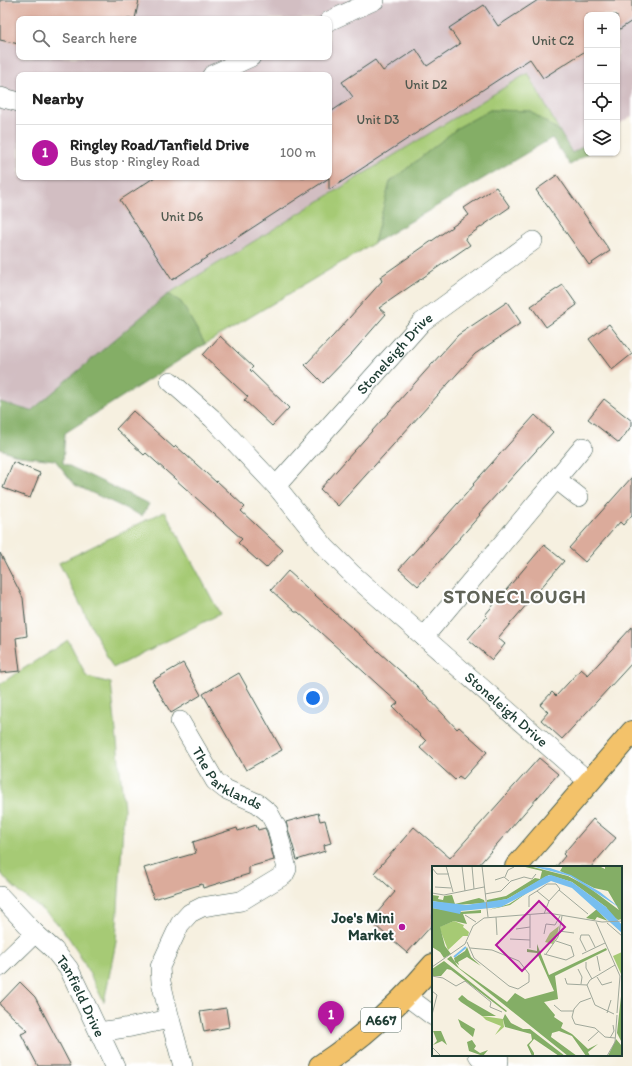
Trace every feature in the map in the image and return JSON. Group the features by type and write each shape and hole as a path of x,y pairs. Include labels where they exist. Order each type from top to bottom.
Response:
{"main road":[{"path":"517,866 632,732"},
{"name":"A667","path":"320,1066 344,1050 380,1021 405,995 430,976"}],"street":[{"path":"332,20 375,0"},
{"path":"218,72 244,60"},
{"path":"0,97 16,101"},
{"name":"Stoneleigh Drive","path":"276,486 422,322 534,242"},
{"name":"Stoneleigh Drive","path":"170,380 213,419 276,486 326,547 352,574 588,782"},
{"path":"424,637 583,447"},
{"path":"556,478 579,497"},
{"name":"The Parklands","path":"180,721 215,781 225,789 257,802 269,813 277,828 287,868 284,875 240,901 202,907 190,913 180,924 160,967 161,982 183,1066"},
{"name":"Tanfield Drive","path":"0,896 35,933 54,950 69,969 115,1066"},
{"path":"0,967 35,933"},
{"path":"405,995 432,1015"},
{"path":"99,1032 170,1019"},
{"path":"479,1056 487,1066"},
{"path":"498,1056 498,1066"}],"shaded area":[{"path":"0,0 632,0 632,116 620,123 620,12 584,12 584,146 572,153 528,73 168,294 31,411 0,402"}],"green space":[{"path":"528,73 560,132 530,111 490,110 459,127 390,182 374,243 205,344 181,302 168,294"},
{"path":"490,110 530,111 560,132 572,153 584,146 584,156 570,165 552,138 374,243 390,182 459,127"},
{"path":"168,294 181,302 205,344 65,433 63,463 149,504 142,516 75,485 55,460 20,456 0,449 0,402 31,411"},
{"path":"165,511 220,614 113,668 59,563"},
{"path":"68,640 87,677 111,683 124,809 116,942 104,1002 82,960 63,930 55,921 12,886 0,872 0,684"}],"building":[{"path":"0,0 139,0 136,16 16,16 16,43 0,40"},
{"path":"538,0 632,0 632,21 620,29 620,12 584,12 584,52 543,78 530,59 329,190 329,180 332,180 332,111 353,97 342,82 375,60 383,71 416,49 427,66 460,44 449,28 484,5 498,26"},
{"path":"557,175 610,251 589,265 536,190"},
{"path":"150,180 326,180 172,280 120,200"},
{"path":"496,187 510,207 465,238 470,245 379,308 386,314 323,383 305,365 382,281 380,277 469,215 464,208"},
{"path":"563,285 577,305 546,327 531,306"},
{"path":"507,302 521,323 475,354 338,506 320,489 458,335"},
{"path":"609,324 632,354 612,370 589,339"},
{"path":"220,336 253,367 250,370 289,408 272,426 244,400 248,397 203,355"},
{"path":"604,399 632,421 632,425 619,443 588,419"},
{"path":"133,411 174,448 176,446 216,482 217,481 245,507 241,511 283,550 266,568 238,543 242,539 146,453 144,455 116,429"},
{"path":"535,415 553,432 479,514 480,515 418,586 399,569"},
{"path":"13,462 40,473 30,498 3,488"},
{"path":"632,477 632,515 623,525 620,522 585,562 569,548"},
{"path":"544,545 564,561 498,638 505,644 492,660 468,639 487,617 485,615"},
{"path":"0,553 23,598 27,636 16,638 20,671 0,673"},
{"path":"288,571 416,685 457,729 459,727 487,752 463,779 459,776 455,780 420,748 426,741 393,707 398,703 298,612 295,612 271,590"},
{"path":"632,627 632,663 562,739 541,720 548,712 540,705 552,692 556,696 581,669 588,675"},
{"path":"183,663 201,695 171,713 152,681"},
{"path":"239,673 282,750 246,770 203,694"},
{"path":"539,758 558,774 478,866 432,866 432,925 407,953 370,921 395,892 374,873 414,827 450,858"},
{"path":"318,813 320,821 325,820 331,843 324,845 325,851 297,860 286,822"},
{"path":"593,819 616,838 592,866 557,866 565,856 563,854"},
{"path":"256,825 258,830 265,828 274,860 249,867 249,874 203,888 202,884 154,899 144,868 196,853 193,842 237,828 238,831"},
{"path":"20,982 35,997 71,1066 38,1066 21,1034 28,1031 0,1005 0,1003"},
{"path":"226,1008 229,1027 204,1032 200,1012"}],"place":[{"name":"Joe's Mini Market","path":"402,927"},
{"name":"Ringley Road/Tanfield Drive","path":"331,1034"}],"district":[{"name":"STONECLOUGH","path":"515,596"}]}
